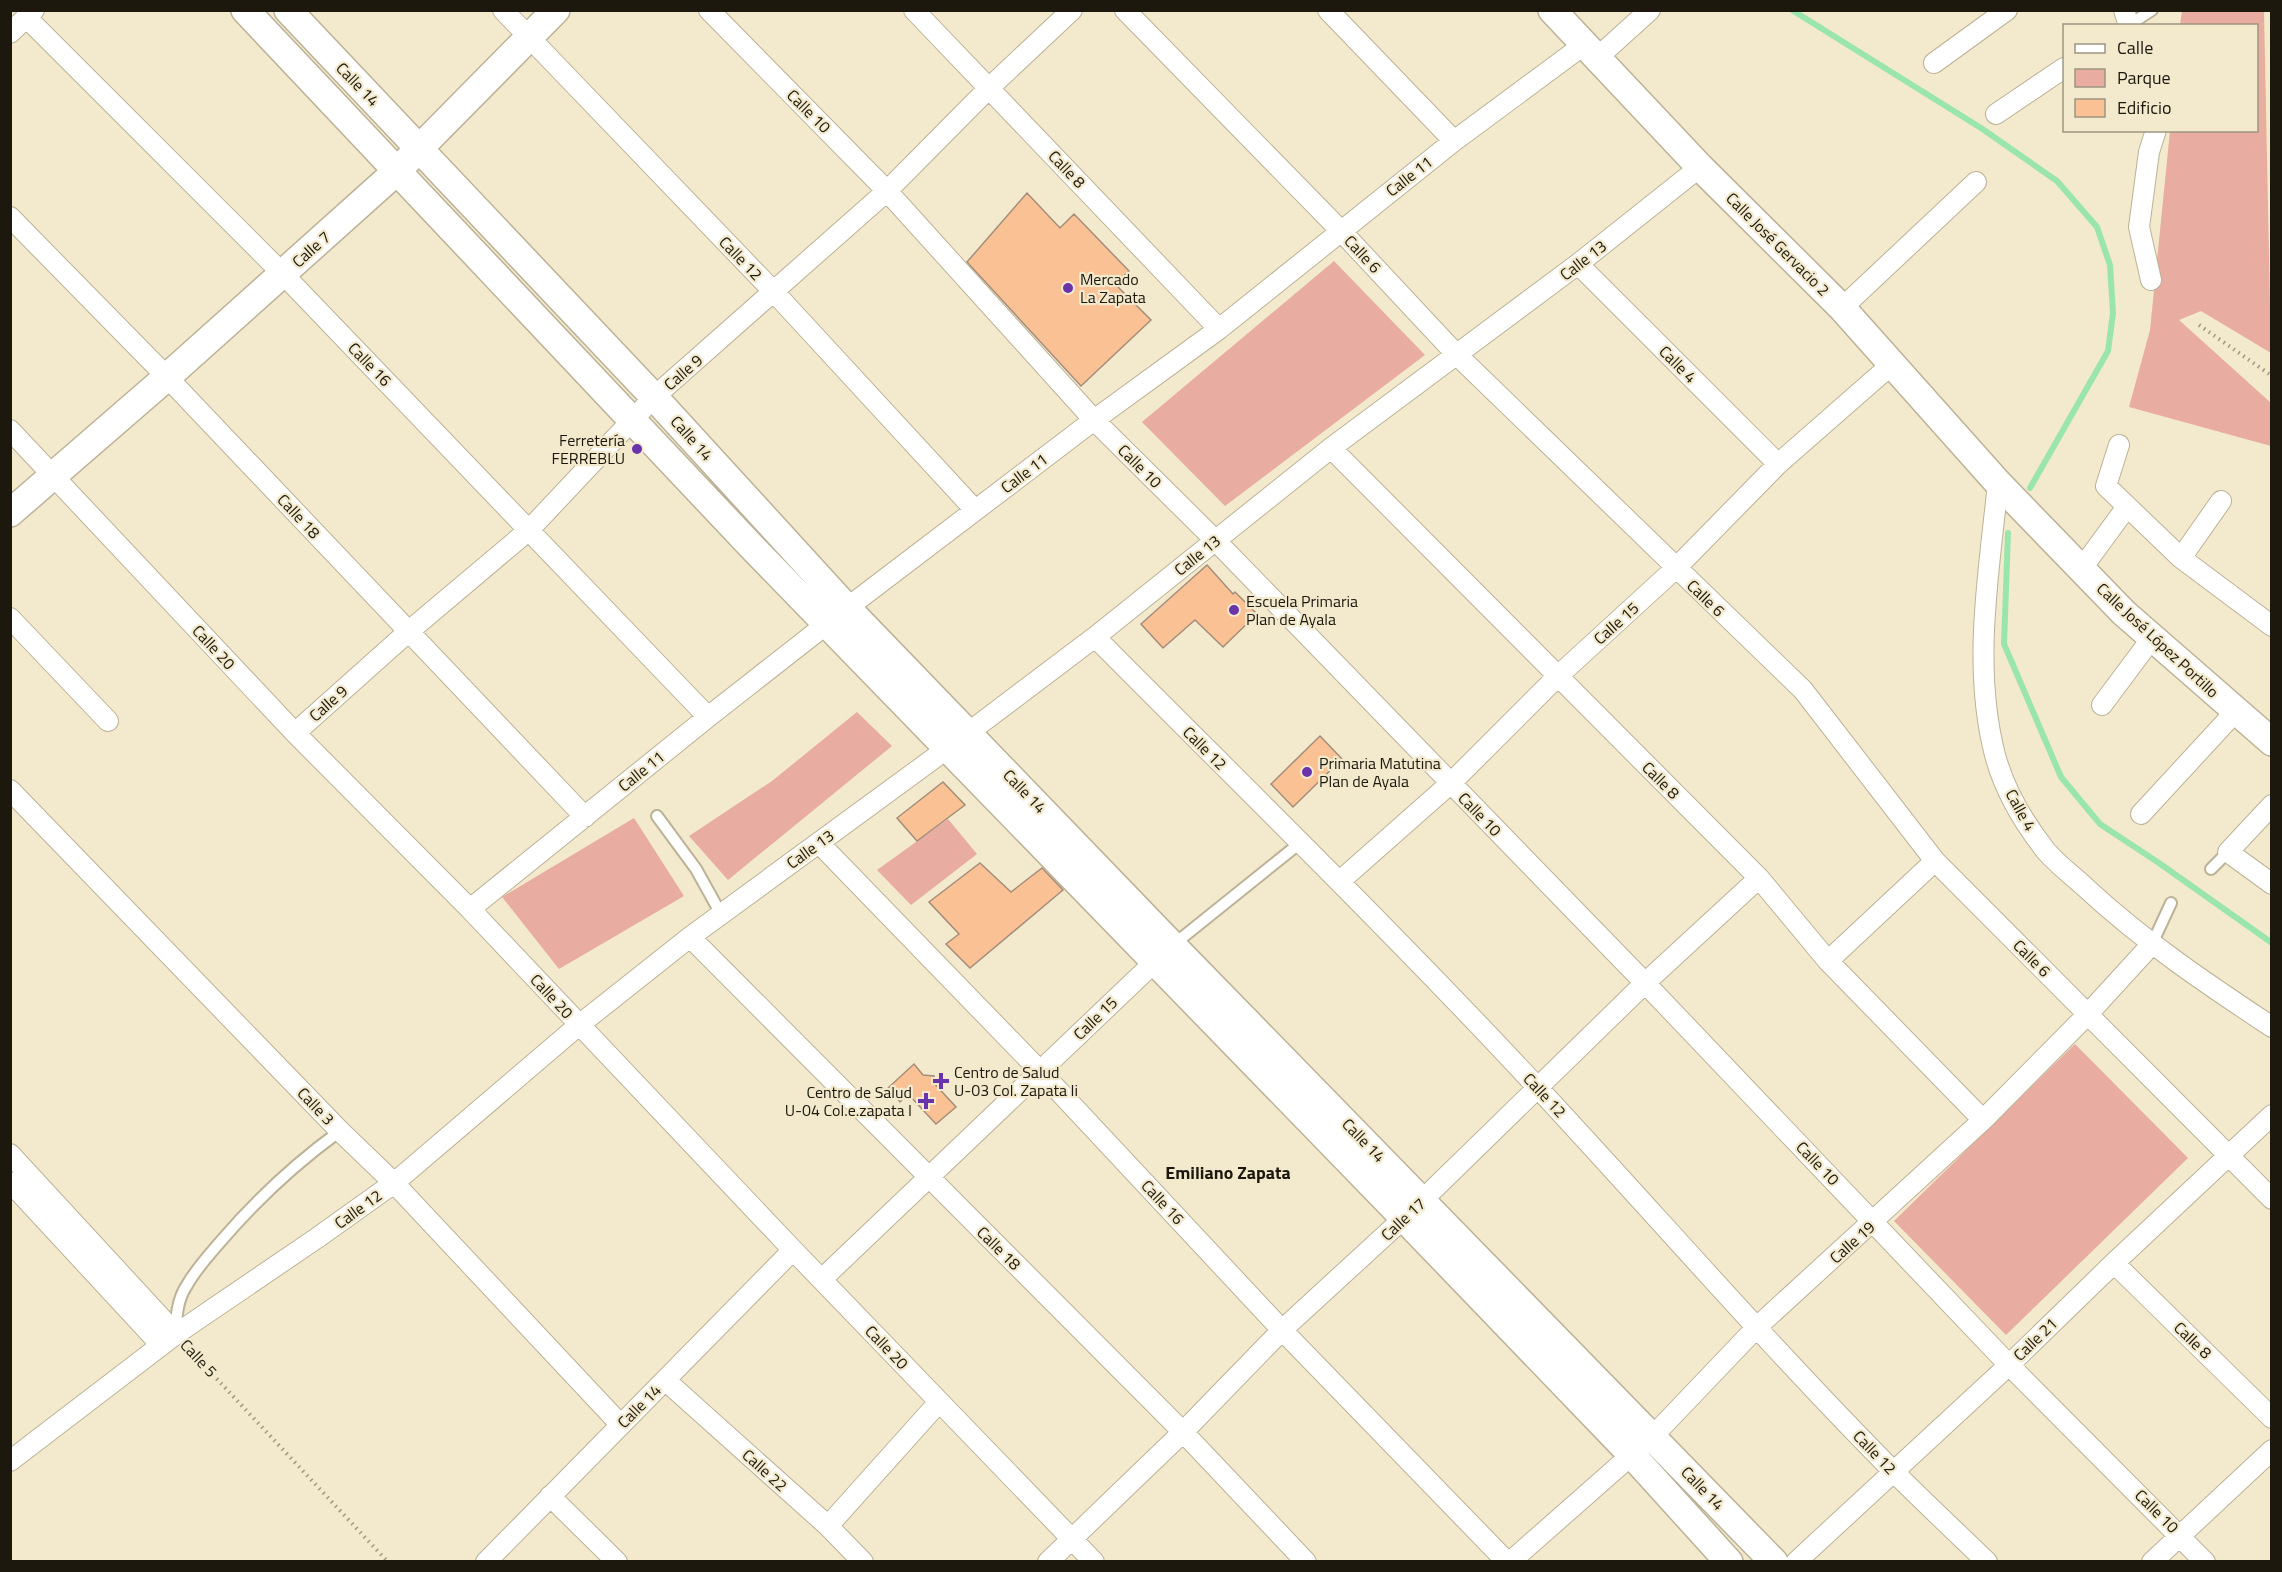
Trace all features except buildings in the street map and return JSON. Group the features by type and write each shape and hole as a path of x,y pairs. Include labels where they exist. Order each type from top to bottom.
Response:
{"main road":[{"name":"Calle 14","path":"245,10 751,546 838,616"},
{"name":"Calle 14","path":"288,10 654,397 838,616 1414,1209 1653,1436 1774,1562"},
{"name":"Calle 7","path":"54,475 397,171 556,10"},
{"name":"Calle José Gervacio 2","path":"1552,10 1700,167 1842,308 1998,483"},
{"path":"10,513 54,475"},
{"name":"Calle José López Portillo","path":"1998,483 2124,612 2271,742"},
{"name":"Calle 14","path":"1414,1209 1729,1562"}],"street":[{"name":"Calle 12","path":"502,10 774,292 975,510"},
{"name":"Calle 10","path":"709,10 887,191 1094,420 1215,540 1645,983 2009,1365 2205,1562"},
{"name":"Calle 8","path":"914,10 1219,329"},
{"name":"Calle 9","path":"295,733 408,632 530,530 654,397 887,191 989,88 1072,10"},
{"name":"Calle 6","path":"1125,10 1341,231 1456,354 1803,690 1935,861 2271,1199"},
{"path":"1329,10 1454,141"},
{"name":"Calle 11","path":"470,909 708,717 975,510 1219,329 1454,141 1650,10"},
{"path":"1934,63 2007,10"},
{"path":"10,33 30,14"},
{"name":"Calle 16","path":"30,14 708,717"},
{"path":"1996,114 2063,69"},
{"path":"2151,280 2139,227 2149,152 2155,132"},
{"name":"Calle 13","path":"690,937 1095,637 1331,448 1578,264 1700,167"},
{"path":"1842,308 1976,182"},
{"name":"Calle 18","path":"10,217 167,377 585,817"},
{"name":"Calle 4","path":"1578,264 1778,464"},
{"name":"Calle 15","path":"1341,881 1450,783 1559,675 1676,568 1778,464 1891,365"},
{"name":"Calle 20","path":"10,430 295,733 470,909 793,1250 1094,1562"},
{"path":"2119,445 2106,486 2126,508 2181,558 2271,626"},
{"name":"Calle 8","path":"1331,448 1759,878 1828,961 1983,1120"},
{"name":"Calle 4","path":"1998,483 1983,638 1986,701 1995,755 2014,804 2047,852 2151,944 2271,1027"},
{"path":"2181,558 2222,501"},
{"path":"2082,568 2126,508"},
{"path":"10,618 108,722"},
{"name":"Calle 12","path":"1095,637 1300,843 1341,881 1537,1087 1757,1327 1894,1471 1986,1562"},
{"path":"2103,705 2152,638"},
{"path":"2141,814 2236,711"},
{"name":"Calle 3","path":"10,790 340,1131 394,1183 620,1424"},
{"path":"2271,805 2228,852 2271,884"},
{"name":"Calle 16","path":"819,843 1040,1071 1282,1330 1509,1562"},
{"path":"1828,961 1935,861"},
{"name":"Calle 17","path":"1048,1562 1183,1432 1282,1330 1414,1209 1645,983 1759,878"},
{"name":"Calle 12","path":"10,1461 169,1339 394,1183 579,1025 690,937"},
{"name":"Calle 18","path":"690,937 1183,1432 1306,1562"},
{"name":"Calle 19","path":"1509,1562 1653,1436 1757,1327 1983,1120 2088,1014 2151,944"},
{"name":"Calle 15","path":"822,1279 1164,954"},
{"name":"Calle 21","path":"1796,1562 2009,1365 2271,1114"},
{"name":"Calle 5","path":"10,1154 169,1339"},
{"name":"Calle 5","path":"10,1182 169,1339"},
{"name":"Calle 14","path":"486,1562 793,1250"},
{"name":"Calle 8","path":"2114,1263 2271,1418"},
{"name":"Calle 22","path":"665,1380 828,1526 863,1562"},
{"path":"828,1526 939,1402"},
{"path":"2152,1562 2271,1450"},
{"path":"550,1496 617,1562"}],"lane":[{"path":"2130,24 2152,10"},
{"path":"657,816 696,869 721,914"},
{"name":"Calle 15","path":"1164,954 1300,843"},
{"path":"2211,870 2228,852"},
{"name":"Calle 19","path":"2151,944 2171,903"},
{"path":"169,1339 186,1286 208,1256 253,1204 305,1156 340,1131"}],"path":[{"path":"2199,325 2217,340 2271,376"},
{"name":"Calle 5","path":"169,1339 388,1562"}],"green space":[{"path":"2182,11 2264,11 2271,353 2201,311 2179,320 2271,403 2271,446 2129,407 2150,330 2170,132 2258,132 2258,24 2180,24"},
{"path":"1334,261 1425,355 1225,506 1142,422"},
{"path":"857,712 892,746 728,880 689,836 772,781"},
{"path":"634,818 684,896 559,969 502,897"},
{"path":"948,819 977,854 911,905 877,870"},
{"path":"2075,1044 2188,1158 2006,1335 1894,1221"}],"waterway":[{"path":"1792,10 1981,128 2057,181 2097,227 2110,265 2113,313 2108,351 2030,488"},
{"path":"2008,533 2004,644 2061,777 2100,824 2272,943"}],"place":[{"name":"Mercado La Zapata","path":"1068,288"},
{"name":"Ferretería FERREBLU","path":"637,449"},
{"name":"Escuela Primaria Plan de Ayala","path":"1234,610"},
{"name":"Primaria Matutina Plan de Ayala","path":"1307,772"},
{"name":"Centro de Salud U-03 Col. Zapata Ii","path":"941,1081"},
{"name":"Centro de Salud U-04 Col.e.zapata I","path":"926,1101"}],"district":[{"name":"Emiliano Zapata","path":"1228,1172"}]}
